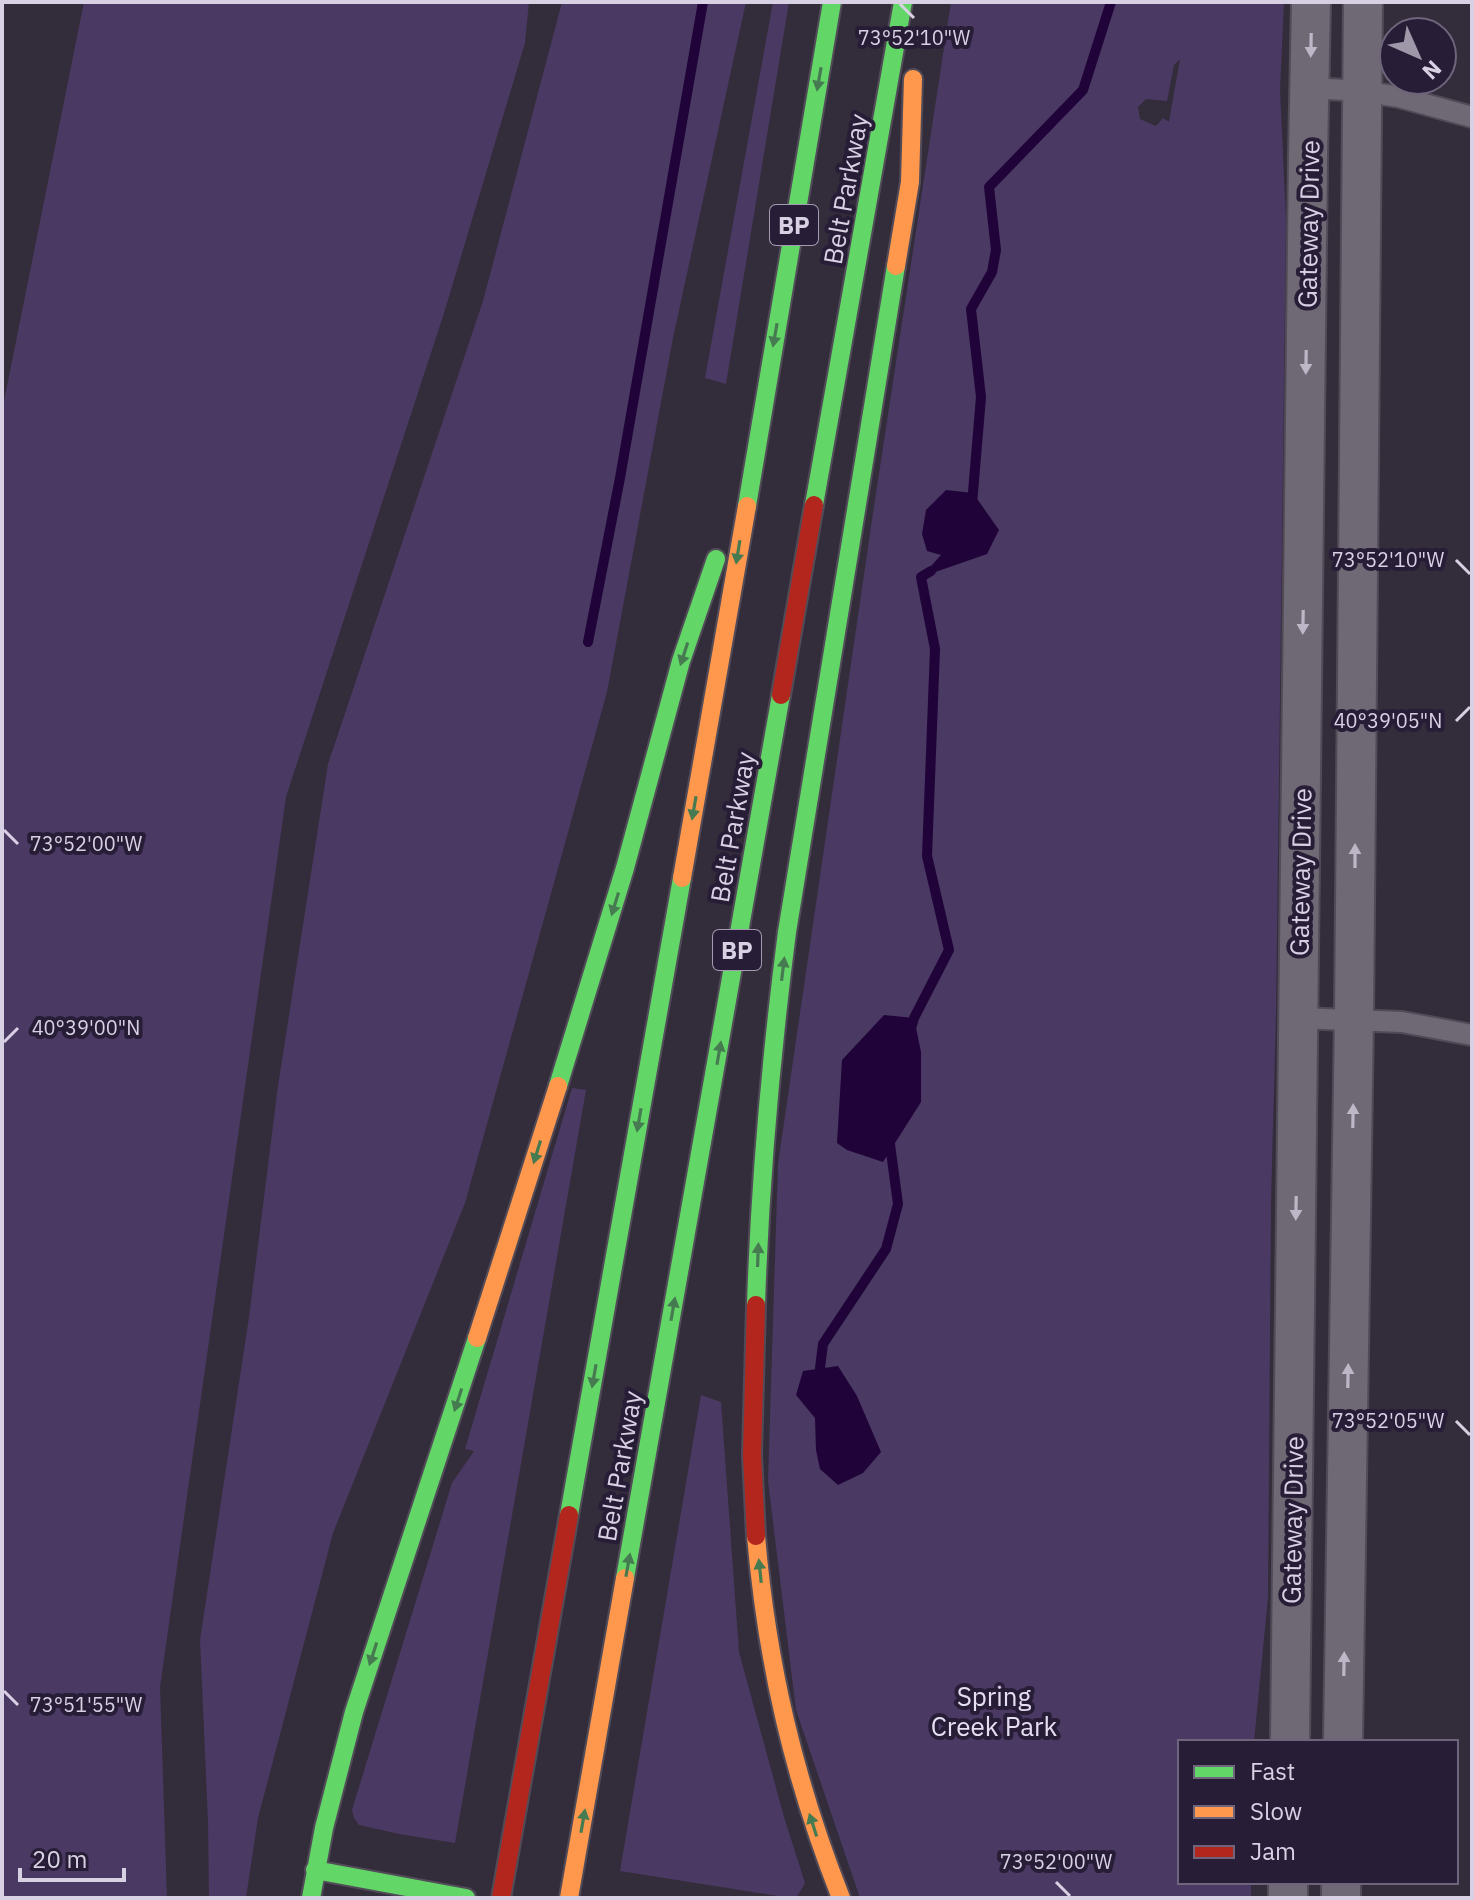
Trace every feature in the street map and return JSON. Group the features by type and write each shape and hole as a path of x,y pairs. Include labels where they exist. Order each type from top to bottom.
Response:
{"main road":[{"name":"Belt Parkway","path":"501,1898 726,631 832,2"},
{"name":"Belt Parkway","path":"569,1898 903,2"},
{"path":"915,32 916,2"},
{"path":"841,1898 813,1826 799,1778 780,1699 764,1607 752,1453 757,1254 768,1098 788,931 910,182 914,62"},
{"path":"311,1898 339,1766 354,1712 477,1343 603,944 681,661 756,448"},
{"path":"315,1870 466,1898"}],"street":[{"name":"Gateway Drive","path":"1290,1740 1311,2"},
{"name":"Gateway Drive","path":"1343,1740 1354,1018 1363,2"}],"lane":[{"path":"1311,88 1361,91 1425,103 1472,117"},
{"path":"1298,1018 1402,1022 1472,1035"}],"green space":[{"path":"84,2 529,2 525,43 445,310 286,797 160,1687 167,1898 2,1898 2,411"},
{"path":"562,2 746,2 673,338 607,692 465,1203 333,1533 258,1818 246,1898 209,1898 200,1640 249,1317 278,1086 328,764 483,301"},
{"path":"773,2 789,2 726,384 705,378"},
{"name":"Spring Creek Park","path":"951,2 1284,2 1280,90 1286,221 1268,1597 1254,1740 1178,1740 1178,1884 1251,1884 1251,1898 860,1898 796,1710 768,1481 778,1164","holes":["1180,59 1169,122 1163,118 1156,126 1140,119 1138,107 1146,99 1167,101 1174,65"]},
{"path":"572,1088 586,1090 455,1843 359,1825 352,1810 452,1483 474,1451 465,1449"},
{"path":"701,1395 721,1402 739,1652 805,1883 798,1895 791,1898 620,1871"}],"shaded area":[{"path":"946,490 973,493 999,530 987,554 921,577 941,555 927,551 922,534 926,510"},
{"path":"884,1015 914,1018 921,1052 921,1102 883,1162 847,1150 837,1143 842,1060"},
{"path":"838,1366 857,1396 881,1452 863,1473 838,1485 820,1469 815,1418 796,1395 803,1371"}],"waterway":[{"path":"588,642 620,478 703,2"},
{"path":"972,504 981,397 971,309 992,272 996,250 989,187 1083,90 1111,2"},
{"path":"911,1029 949,950 927,856 935,649 921,577 931,571"},
{"path":"825,1379 820,1368 823,1344 886,1249 898,1204 889,1137"}],"traffic: fast":[{"path":"747,506 832,2"},
{"path":"814,505 903,2"},
{"path":"756,1305 767,1118 787,932 896,266"},
{"path":"558,1086 625,868 681,661 716,559"},
{"path":"625,1578 781,695"},
{"path":"569,1515 682,878"},
{"path":"311,1898 324,1828 354,1712 477,1338"},
{"path":"315,1870 466,1898"}],"traffic: slow":[{"path":"896,266 910,182 913,79"},
{"path":"682,878 747,506"},
{"path":"477,1338 558,1086"},
{"path":"756,1536 767,1630 785,1720 809,1809 841,1898"},
{"path":"569,1898 625,1578"}],"traffic: jam":[{"path":"781,695 814,505"},
{"path":"756,1305 752,1455 756,1536"},
{"path":"501,1898 569,1515"}]}
